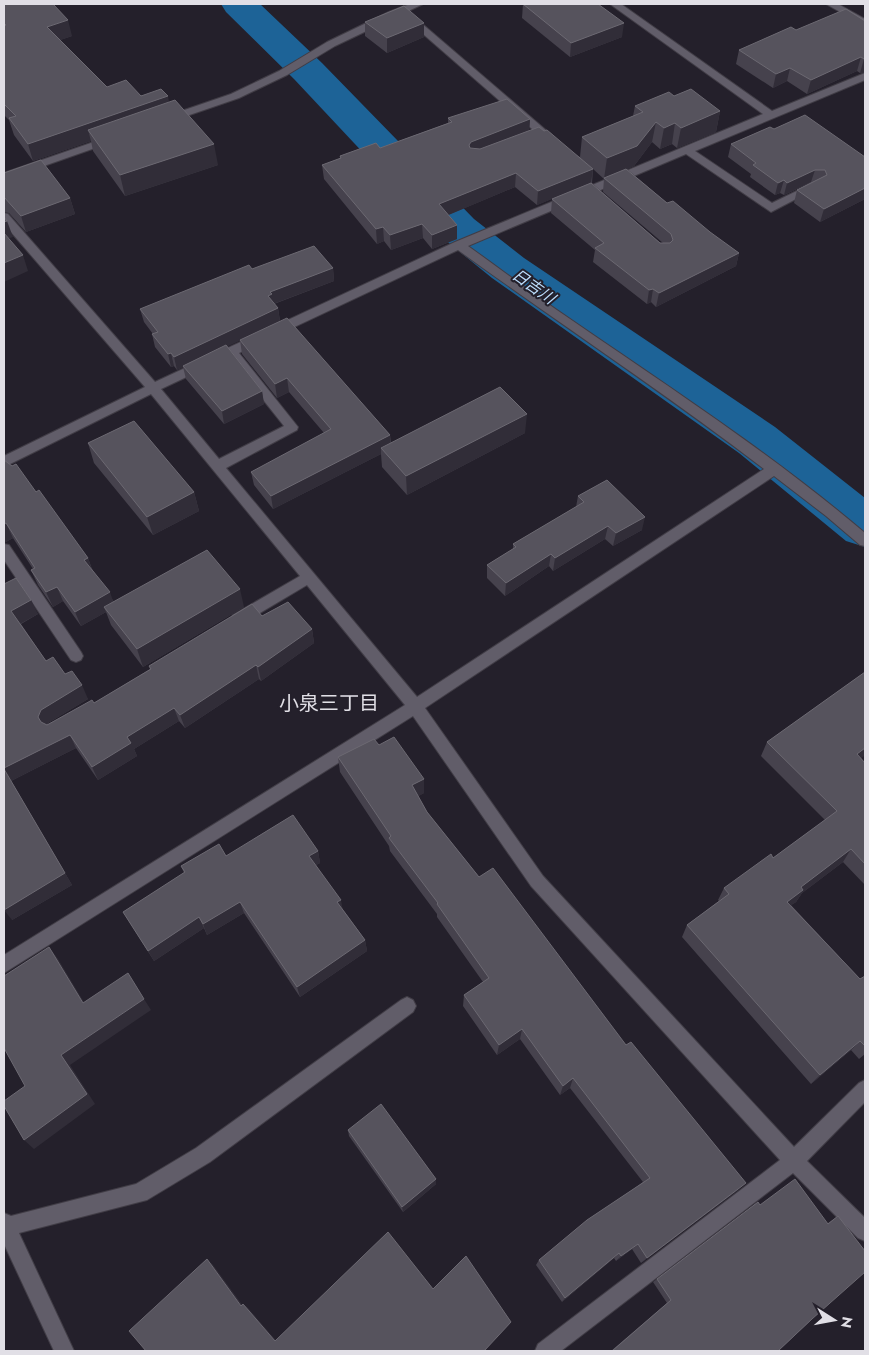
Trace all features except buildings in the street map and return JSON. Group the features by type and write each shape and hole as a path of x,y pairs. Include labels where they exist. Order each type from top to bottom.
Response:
{"street":[{"path":"161,122 235,96 283,73 331,44 393,11 418,4"},
{"path":"615,4 771,115"},
{"path":"831,4 865,23"},
{"path":"393,11 539,135 558,146"},
{"path":"4,462 153,388 459,245 865,76"},
{"path":"4,177 124,135"},
{"path":"687,150 770,208 816,186"},
{"path":"4,217 153,388 415,707 537,881 794,1161 865,1231"},
{"path":"459,245 567,323 708,419 831,512 865,541"},
{"path":"218,466 292,427 231,351"},
{"path":"4,965 415,707 774,469"},
{"path":"4,549 76,656"},
{"path":"224,627 309,576"},
{"path":"64,1351 5,1225 140,1193 203,1155 407,1006"},
{"path":"544,1351 794,1161 865,1089"}],"waterway":[{"name":"日吉川","path":"239,4 308,71 459,229 508,268 757,440 865,527"}],"district":[{"name":"小泉三丁目","path":"329,703"}]}
